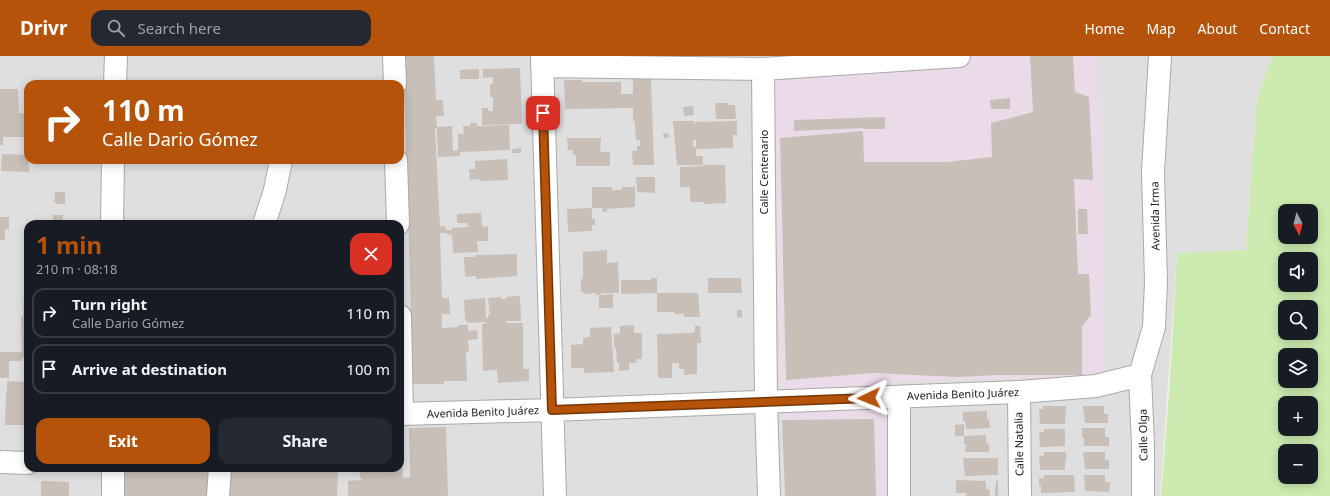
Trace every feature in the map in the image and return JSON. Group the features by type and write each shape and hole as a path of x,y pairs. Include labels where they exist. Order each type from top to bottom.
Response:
{"street":[{"path":"115,80 116,56"},
{"path":"394,56 395,80"},
{"path":"555,496 542,61 763,69 959,56"},
{"name":"Avenida Irma","path":"1140,375 1154,327 1156,282 1154,172 1160,56"},
{"name":"Calle Centenario","path":"763,69 766,402 769,496"},
{"path":"112,220 113,164"},
{"path":"265,220 275,190 280,164"},
{"path":"396,164 398,220"},
{"name":"Avenida Benito Juárez","path":"404,414 552,410 1019,392 1096,386 1140,375"},
{"name":"Calle Olga","path":"1140,375 1143,445 1143,496"},
{"name":"Calle Natalia","path":"1019,392 1020,496"},
{"path":"898,397 899,496"},
{"path":"0,462 24,463"},
{"path":"113,472 113,496"},
{"path":"218,496 220,472"}],"shaded area":[{"path":"0,56 771,56 785,496 0,496"},
{"path":"771,56 1099,56 1104,377 892,381 904,496 785,496"},
{"path":"1099,56 1272,56 1257,98 1246,250 1177,253 1160,496 904,496 892,381 1098,375"}],"green space":[{"path":"1272,56 1330,56 1330,496 1161,496 1170,381 1177,253 1246,250 1257,98"}],"building":[{"path":"403,56 434,56 436,100 443,100 444,116 436,116 437,127 452,126 453,151 458,150 458,134 464,134 463,126 470,126 471,123 477,123 477,126 509,125 510,150 460,152 460,156 438,157 437,128 435,128 440,227 445,226 446,233 440,233 442,298 449,298 450,314 442,314 442,328 468,325 468,331 477,330 478,339 468,340 469,352 466,352 467,381 444,381 444,384 405,384 405,375 413,375"},
{"path":"1030,56 1073,56 1075,92 1089,97 1093,180 1074,179 1078,274 1089,274 1091,315 1082,327 1082,375 996,375 958,377 873,373 786,380 780,138 863,131 864,162 948,162 992,157 991,123 1033,112"},
{"path":"520,68 522,124 482,125 482,108 488,108 488,111 493,111 493,97 490,97 490,84 493,84 493,77 483,78 483,69"},
{"path":"479,69 479,79 460,79 460,70"},
{"path":"633,79 651,79 654,165 633,165 632,151 637,151 637,146 640,146 640,140 636,141 633,108 565,109 564,80 582,80 582,82 621,82 621,94 633,94"},
{"path":"0,89 18,89 19,113 24,114 24,137 3,137 3,145 0,145"},
{"path":"1010,98 1010,109 991,109 990,100"},
{"path":"715,103 728,103 728,105 735,105 736,119 716,119"},
{"path":"693,106 694,115 684,116 683,107"},
{"path":"885,117 885,129 863,128 794,131 794,120"},
{"path":"673,121 694,121 695,124 695,122 737,121 737,135 733,135 733,148 696,149 696,156 703,156 703,165 677,165","holes":["693,140 696,140 696,147 693,147"]},
{"path":"668,133 669,137 664,138 663,134"},
{"path":"567,138 601,138 600,152 610,152 610,166 576,166 576,155 573,155 573,150 568,150"},
{"path":"521,148 521,153 512,153 512,149"},
{"path":"2,154 24,155 24,164 29,164 29,172 1,171"},
{"path":"507,159 508,180 470,180 469,169 475,169 475,161"},
{"path":"725,165 726,203 704,204 704,202 690,202 690,187 680,187 680,167"},
{"path":"636,177 655,177 655,193 637,192"},
{"path":"592,187 612,187 612,190 622,190 622,187 635,187 635,207 607,209 607,212 603,212 602,208 592,208"},
{"path":"55,192 65,192 65,204 57,204 54,201"},
{"path":"592,208 592,219 595,219 595,225 592,225 592,231 568,232 567,209"},
{"path":"1078,209 1087,209 1088,234 1078,234"},
{"path":"481,213 482,227 488,226 488,241 477,241 478,252 453,253 452,235 446,234 446,230 468,227 467,223 457,223 457,214"},
{"path":"53,215 63,215 63,220 53,220"},
{"path":"0,217 9,217 9,230 5,229 5,240 0,240"},
{"path":"607,250 607,263 618,262 619,293 601,293 601,295 613,294 613,308 599,308 599,295 596,295 596,293 584,294 581,292 581,279 583,279 583,252"},
{"path":"517,254 517,276 476,279 476,276 465,277 464,257 475,257 475,255"},
{"path":"651,278 657,278 657,293 621,294 621,280 651,280"},
{"path":"708,278 741,278 742,293 708,293"},
{"path":"657,293 698,293 700,317 684,317 684,314 674,314 674,312 657,312"},
{"path":"24,294 24,358 22,358 22,361 9,361 9,378 0,378 0,352 22,352 21,317 23,317"},
{"path":"520,296 521,321 506,321 506,323 523,323 523,369 529,369 529,381 498,383 497,370 483,371 482,324 485,324 485,322 467,323 467,321 465,321 464,300 485,298 486,318 488,318 488,315 490,315 488,298 501,297 501,299 506,299 506,297"},
{"path":"737,310 742,310 742,317 737,318"},
{"path":"634,325 634,333 642,333 642,359 637,359 636,363 629,363 629,370 619,371 616,347 614,348 614,334 620,333 620,326"},
{"path":"695,326 700,326 701,343 697,343 697,374 684,375 684,369 679,369 679,363 672,363 672,378 658,378 657,334 691,333 695,332"},
{"path":"611,327 614,372 584,373 584,368 571,368 571,345 583,344 583,338 590,337 590,328"},
{"path":"7,381 24,382 24,425 5,425"},
{"path":"1043,406 1066,406 1065,424 1040,424 1039,409 1043,409"},
{"path":"1083,406 1104,406 1104,414 1108,414 1108,423 1085,423"},
{"path":"987,411 987,420 989,419 990,428 966,429 965,421 963,421 963,412"},
{"path":"874,419 876,496 785,496 782,420"},
{"path":"964,424 964,436 955,436 955,425"},
{"path":"446,427 448,496 348,496 348,481 362,480 359,472 403,472 403,478 410,477 409,428"},
{"path":"1082,428 1105,428 1105,437 1109,437 1109,446 1084,446"},
{"path":"1044,429 1065,429 1065,446 1040,447 1039,432 1044,432"},
{"path":"986,435 986,443 989,444 989,452 965,452 966,444 964,444 964,436"},
{"path":"1044,452 1066,452 1065,470 1040,470 1039,455 1044,456"},
{"path":"1083,452 1105,452 1105,460 1109,460 1109,469 1085,469"},
{"path":"963,458 998,458 998,475 965,476"},
{"path":"118,472 208,472 207,496 117,496"},
{"path":"224,472 338,472 337,496 224,496"},
{"path":"1044,475 1074,475 1075,492 1041,493 1039,478 1044,478"},
{"path":"1084,475 1105,475 1105,482 1110,482 1109,492 1085,491"},
{"path":"956,480 986,481 986,489 989,489 990,496 966,496 966,493 956,493"},
{"path":"41,481 69,482 69,496 41,496"},
{"path":"996,481 998,481 998,496 995,496"}],"route":[{"path":"543,113 552,410 869,398"}]}
